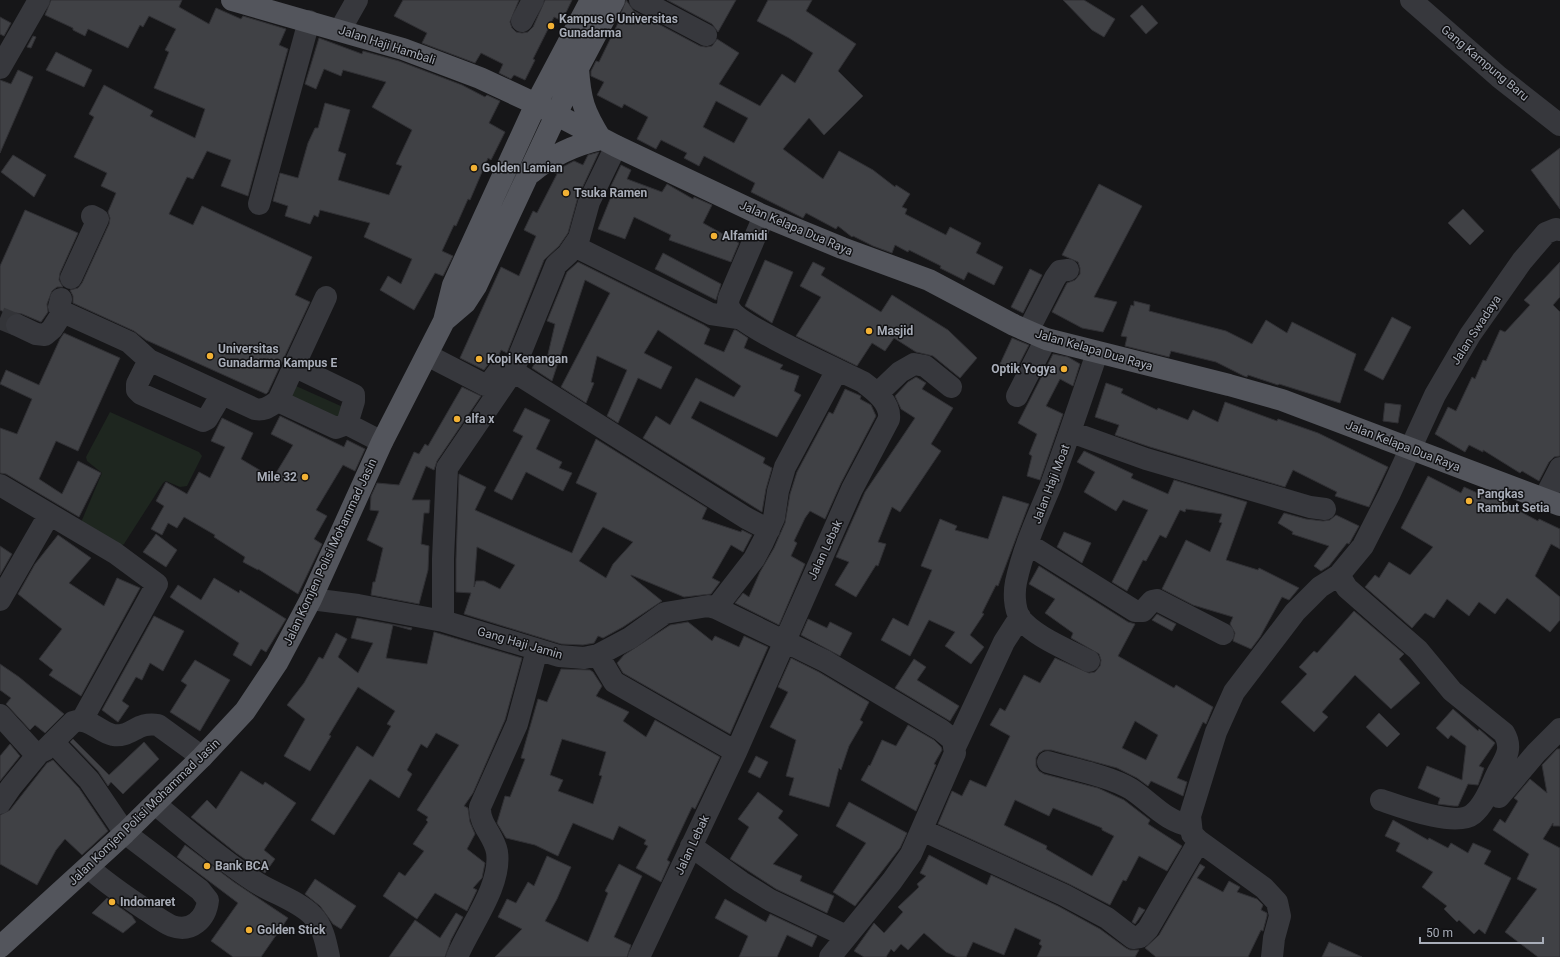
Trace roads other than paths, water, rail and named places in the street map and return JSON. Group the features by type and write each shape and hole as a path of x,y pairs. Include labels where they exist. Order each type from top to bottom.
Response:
{"main road":[{"name":"Jalan Haji Hambali","path":"232,0 310,21 432,59 536,104"},
{"name":"Jalan Komjen Polisi Mohammad Jasin","path":"0,947 88,868 155,804 245,711 260,690 292,637 311,599 382,442 444,321 453,285 536,104 591,0"},
{"name":"Jalan Komjen Polisi Mohammad Jasin","path":"444,321 458,311 469,298 578,68 614,0"},
{"path":"578,68 580,93 587,118 608,143"},
{"name":"Jalan Kelapa Dua Raya","path":"536,104 608,143 764,216 842,248 930,280 1037,335 1097,353 1262,394 1552,502"},
{"path":"528,175 544,162 562,151 581,144 608,143"}],"street":[{"path":"0,68 39,0"},
{"path":"340,30 357,0"},
{"path":"522,21 533,0"},
{"path":"640,0 706,35"},
{"name":"Gang Kampung Baru","path":"1411,0 1499,77 1560,125"},
{"path":"259,204 310,21"},
{"path":"443,621 443,559 447,468 513,371 556,265 574,246 583,227 589,202 608,143"},
{"path":"70,278 98,218 92,216"},
{"name":"Jalan Lebak","path":"639,957 736,752 784,640 852,489 889,418 890,412 878,394 863,382 759,331 738,318 729,308 728,302 764,216"},
{"name":"Jalan Swadaya","path":"1195,833 1190,816 1216,732 1234,692 1295,612 1320,587 1339,575 1358,552 1370,534 1436,395 1470,336 1546,233 1556,229 1560,230"},
{"path":"574,246 711,314 738,318"},
{"path":"1017,396 1055,278 1060,271 1068,270"},
{"path":"17,325 36,334 45,335 52,329 64,307 129,342 149,360 261,411 278,401 326,297"},
{"name":"Jalan Haji Moat","path":"1020,617 1016,608 1016,583 1028,544 1070,432 1097,353"},
{"path":"427,355 485,385 489,384 502,367 506,367 741,515 769,530"},
{"path":"149,360 137,384 137,390 141,394 203,421 206,419 220,397 225,395"},
{"path":"878,394 900,372 914,364 926,366 951,387"},
{"path":"294,366 354,395 354,401 347,424"},
{"path":"716,608 754,559 769,530 776,510 778,491 785,467 837,370"},
{"path":"278,401 336,428 347,424 382,442"},
{"path":"1070,432 1146,459 1310,507 1325,509"},
{"path":"1552,502 1560,468"},
{"path":"0,485 115,553 157,584 82,720"},
{"path":"0,600 49,515"},
{"path":"1028,544 1135,611 1143,611 1152,601 1157,600 1223,634"},
{"path":"1339,575 1347,588 1418,650 1452,691 1504,733 1509,741 1504,781"},
{"name":"Gang Haji Jamin","path":"311,599 443,621 538,650 570,658 584,658 598,655 630,638 665,613 708,606 716,608 784,640 846,672 942,730 949,735 955,746"},
{"path":"830,957 903,866 916,845 953,760 955,746 1004,642 1020,617 1037,633 1089,661"},
{"path":"457,957 488,892 497,862 495,845 482,822 480,807 517,724 538,650"},
{"path":"598,655 614,682 736,752"},
{"path":"0,715 32,750 46,748 89,780 125,832 200,890 208,900 207,908 196,924 189,928 173,926 162,921 112,887 88,868"},
{"path":"0,803 11,787 46,748 73,722 82,720 106,733 115,735 124,734 141,725 149,723 158,724 202,757"},
{"path":"1381,800 1420,814 1461,818 1471,816 1504,781 1536,753 1560,729"},
{"path":"1048,762 1118,783 1130,789 1172,821 1195,833 1264,888 1277,902 1280,916 1272,957"},
{"path":"155,804 241,872 272,892 302,907 312,915 324,935 329,957"},
{"path":"922,830 1070,898 1107,918 1133,938 1140,937 1148,929 1195,833"},
{"path":"691,846 741,882 770,900 846,936"},
{"path":"0,953 5,957"}],"tunnel":[{"path":"0,318 17,325"}],"place":[{"name":"Kampus G Universitas Gunadarma","path":"551,26"},
{"name":"Golden Lamian","path":"474,168"},
{"name":"Tsuka Ramen","path":"566,193"},
{"name":"Alfamidi","path":"714,236"},
{"name":"Masjid","path":"869,331"},
{"name":"Universitas Gunadarma Kampus E","path":"210,356"},
{"name":"Kopi Kenangan","path":"479,359"},
{"name":"Optik Yogya","path":"1064,369"},
{"name":"alfa x","path":"457,419"},
{"name":"Mile 32","path":"305,477"},
{"name":"Pangkas Rambut Setia","path":"1469,501"},
{"name":"Bank BCA","path":"207,866"},
{"name":"Indomaret","path":"112,902"},
{"name":"Golden Stick","path":"249,930"}]}
